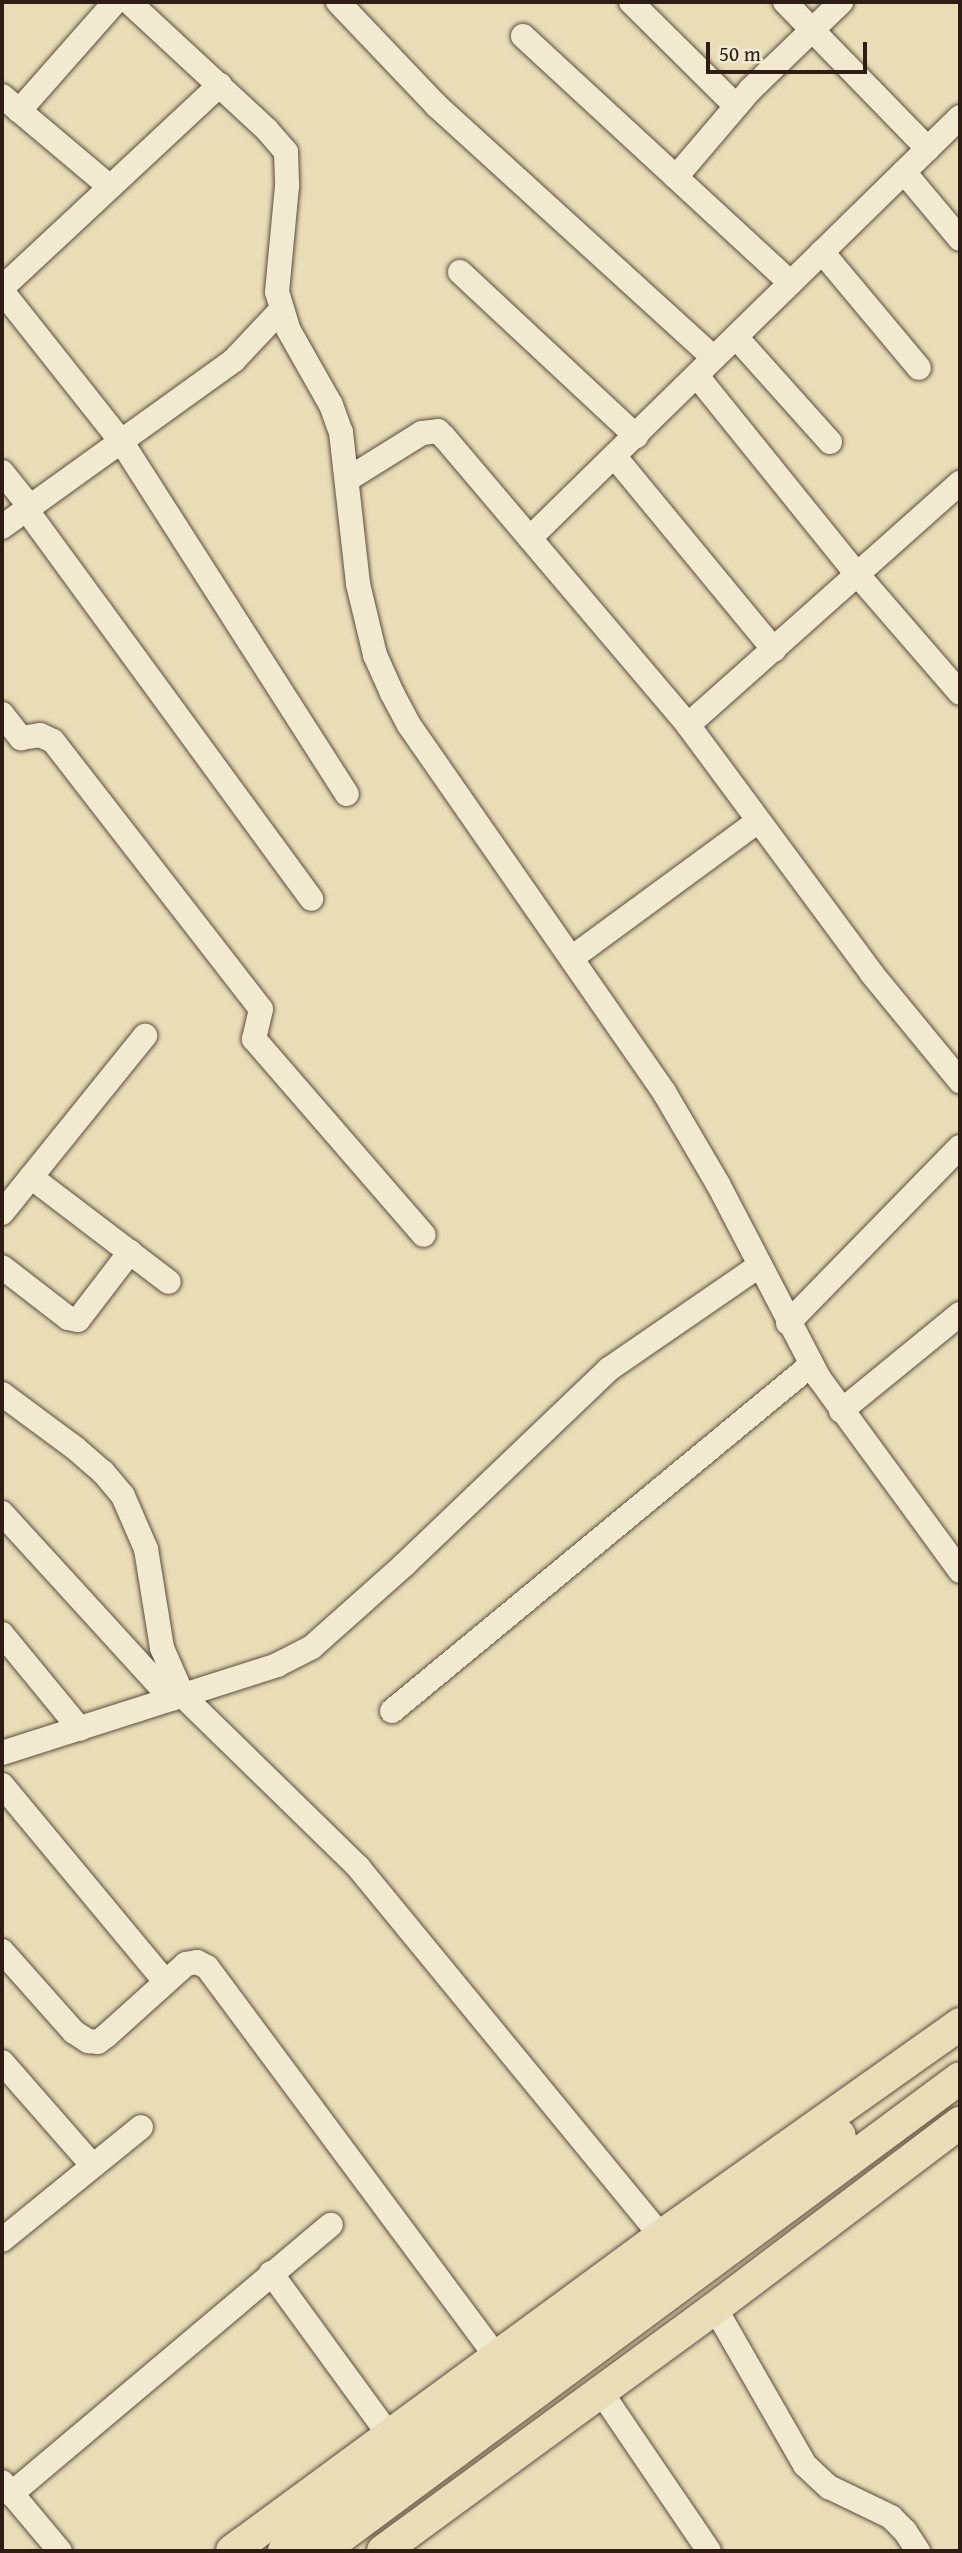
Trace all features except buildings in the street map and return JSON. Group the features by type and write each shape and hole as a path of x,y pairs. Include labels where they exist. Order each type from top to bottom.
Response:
{"main road":[{"path":"232,2551 661,2236 960,2024"},
{"path":"284,2551 960,2045"},
{"path":"322,2551 960,2078"},
{"path":"383,2551 715,2308 960,2123"}],"street":[{"path":"110,187 11,103 115,2"},
{"path":"129,2 220,85 286,152 288,186 277,275 281,310 288,329 341,432 358,584 366,624 392,693 410,725 573,957 692,1136 811,1365 841,1411 960,1571"},
{"path":"338,2 437,106 714,358"},
{"path":"631,2 736,106"},
{"path":"785,2 928,149"},
{"path":"676,177 736,106 841,2"},
{"path":"523,36 791,283"},
{"path":"220,85 2,290 121,441 347,794"},
{"path":"530,538 960,117"},
{"path":"904,172 960,239"},
{"path":"822,252 919,368"},
{"path":"460,272 636,436"},
{"path":"2,527 234,360 281,310"},
{"path":"736,337 830,442"},
{"path":"697,376 857,575 960,693"},
{"path":"348,480 422,433 438,431 688,725 872,974 960,1081"},
{"path":"615,457 774,650"},
{"path":"2,472 311,899"},
{"path":"688,725 960,483"},
{"path":"2,714 21,738 40,735 53,741 261,1009 254,1039 424,1235"},
{"path":"573,957 758,821"},
{"path":"2,1213 145,1036"},
{"path":"788,1323 960,1147"},
{"path":"31,1177 169,1282"},
{"path":"2,1267 68,1318 78,1320 130,1252"},
{"path":"2,1753 277,1665 312,1647 404,1565 609,1369 759,1266"},
{"path":"841,1411 960,1314"},
{"path":"392,1711 811,1365"},
{"path":"2,1394 103,1472 123,1496 146,1549 162,1648 178,1698"},
{"path":"2,1513 178,1698 358,1867 661,2236"},
{"path":"2,1634 80,1728"},
{"path":"2,1785 165,1981"},
{"path":"2,1951 74,2032 88,2041 98,2042 186,1964 197,1962 207,1968 497,2357"},
{"path":"2,2062 93,2166"},
{"path":"2,2240 141,2127"},
{"path":"60,2551 6,2488 331,2225"},
{"path":"271,2273 390,2436"},
{"path":"715,2308 806,2465 828,2487 891,2518 905,2531 918,2551"},
{"path":"601,2392 709,2551"}]}
